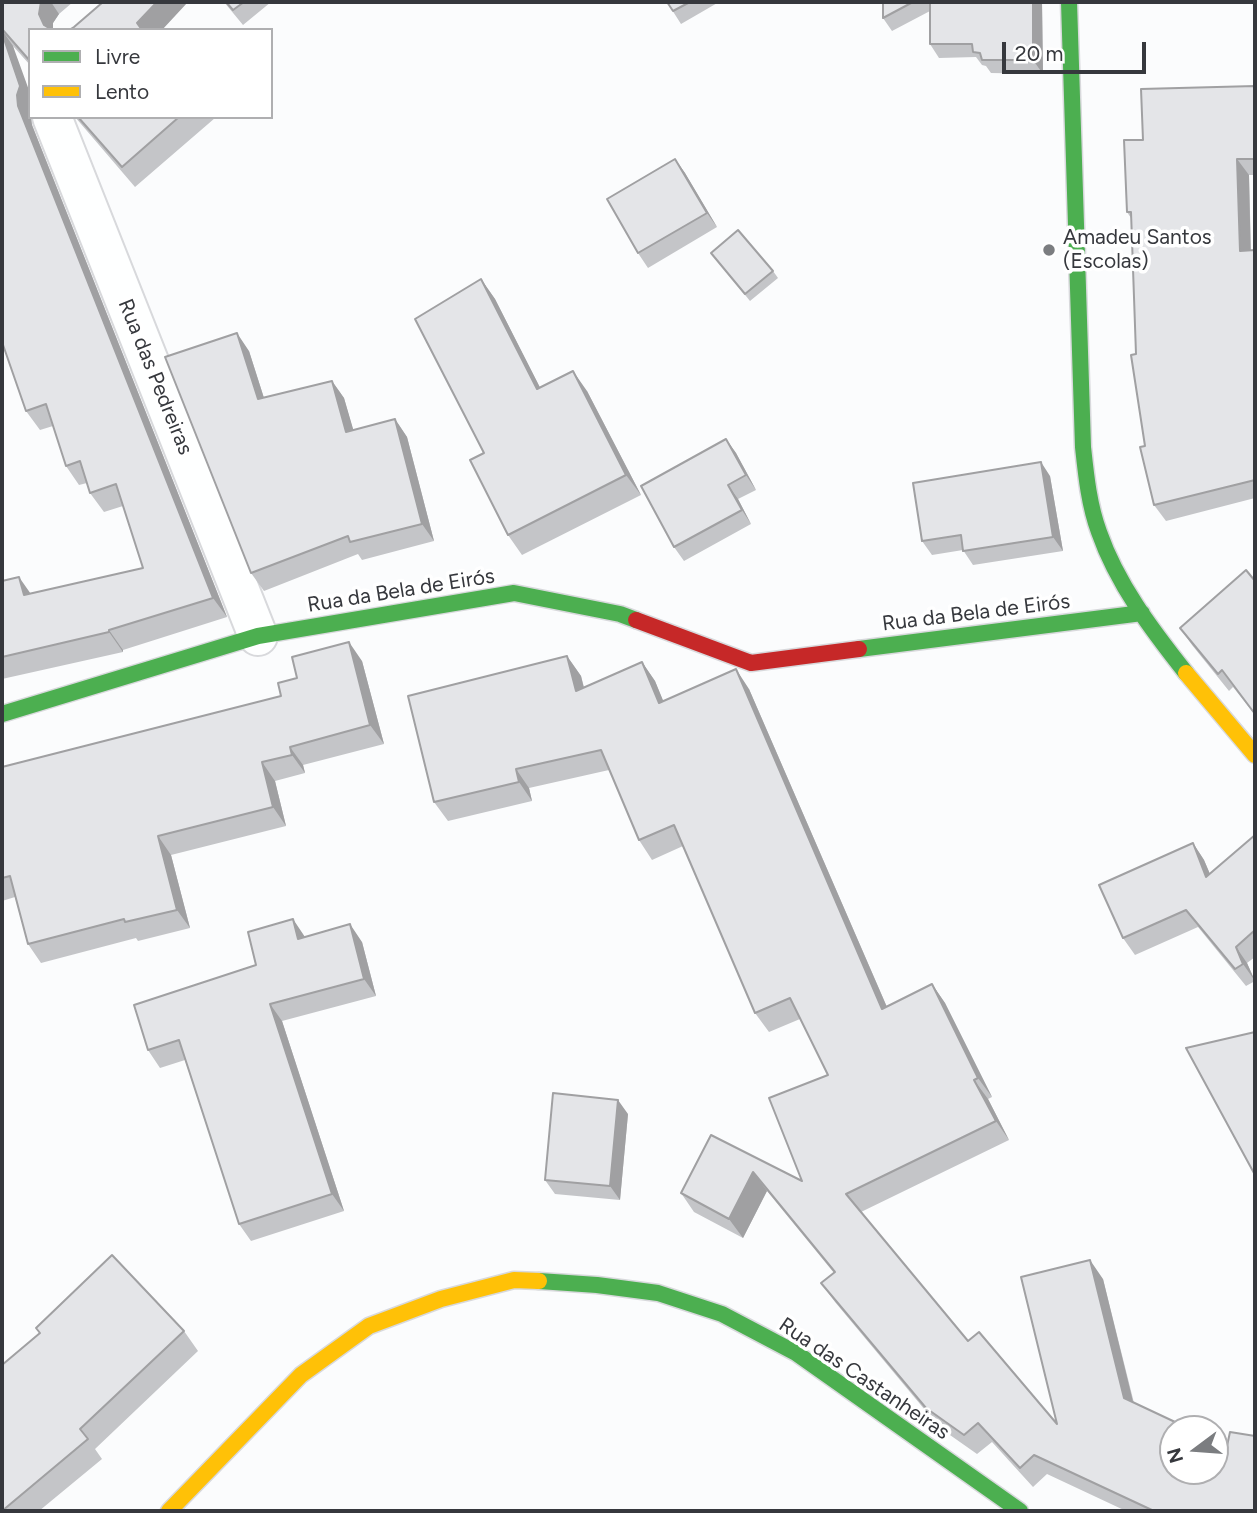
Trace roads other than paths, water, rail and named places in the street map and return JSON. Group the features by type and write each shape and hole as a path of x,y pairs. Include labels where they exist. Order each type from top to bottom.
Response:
{"street":[{"path":"1069,2 1083,447 1088,488 1100,534 1119,575 1142,613 1255,755"},
{"name":"Rua das Pedreiras","path":"53,119 258,636"},
{"name":"Rua da Bela de Eirós","path":"2,714 258,636 514,593 620,614 751,663 1142,613"},
{"name":"Rua das Castanheiras","path":"169,1511 300,1375 369,1326 441,1299 514,1280 597,1285 658,1293 722,1314 796,1353 1020,1511"}],"place":[{"name":"Amadeu Santos (Escolas)","path":"1049,250"}]}
